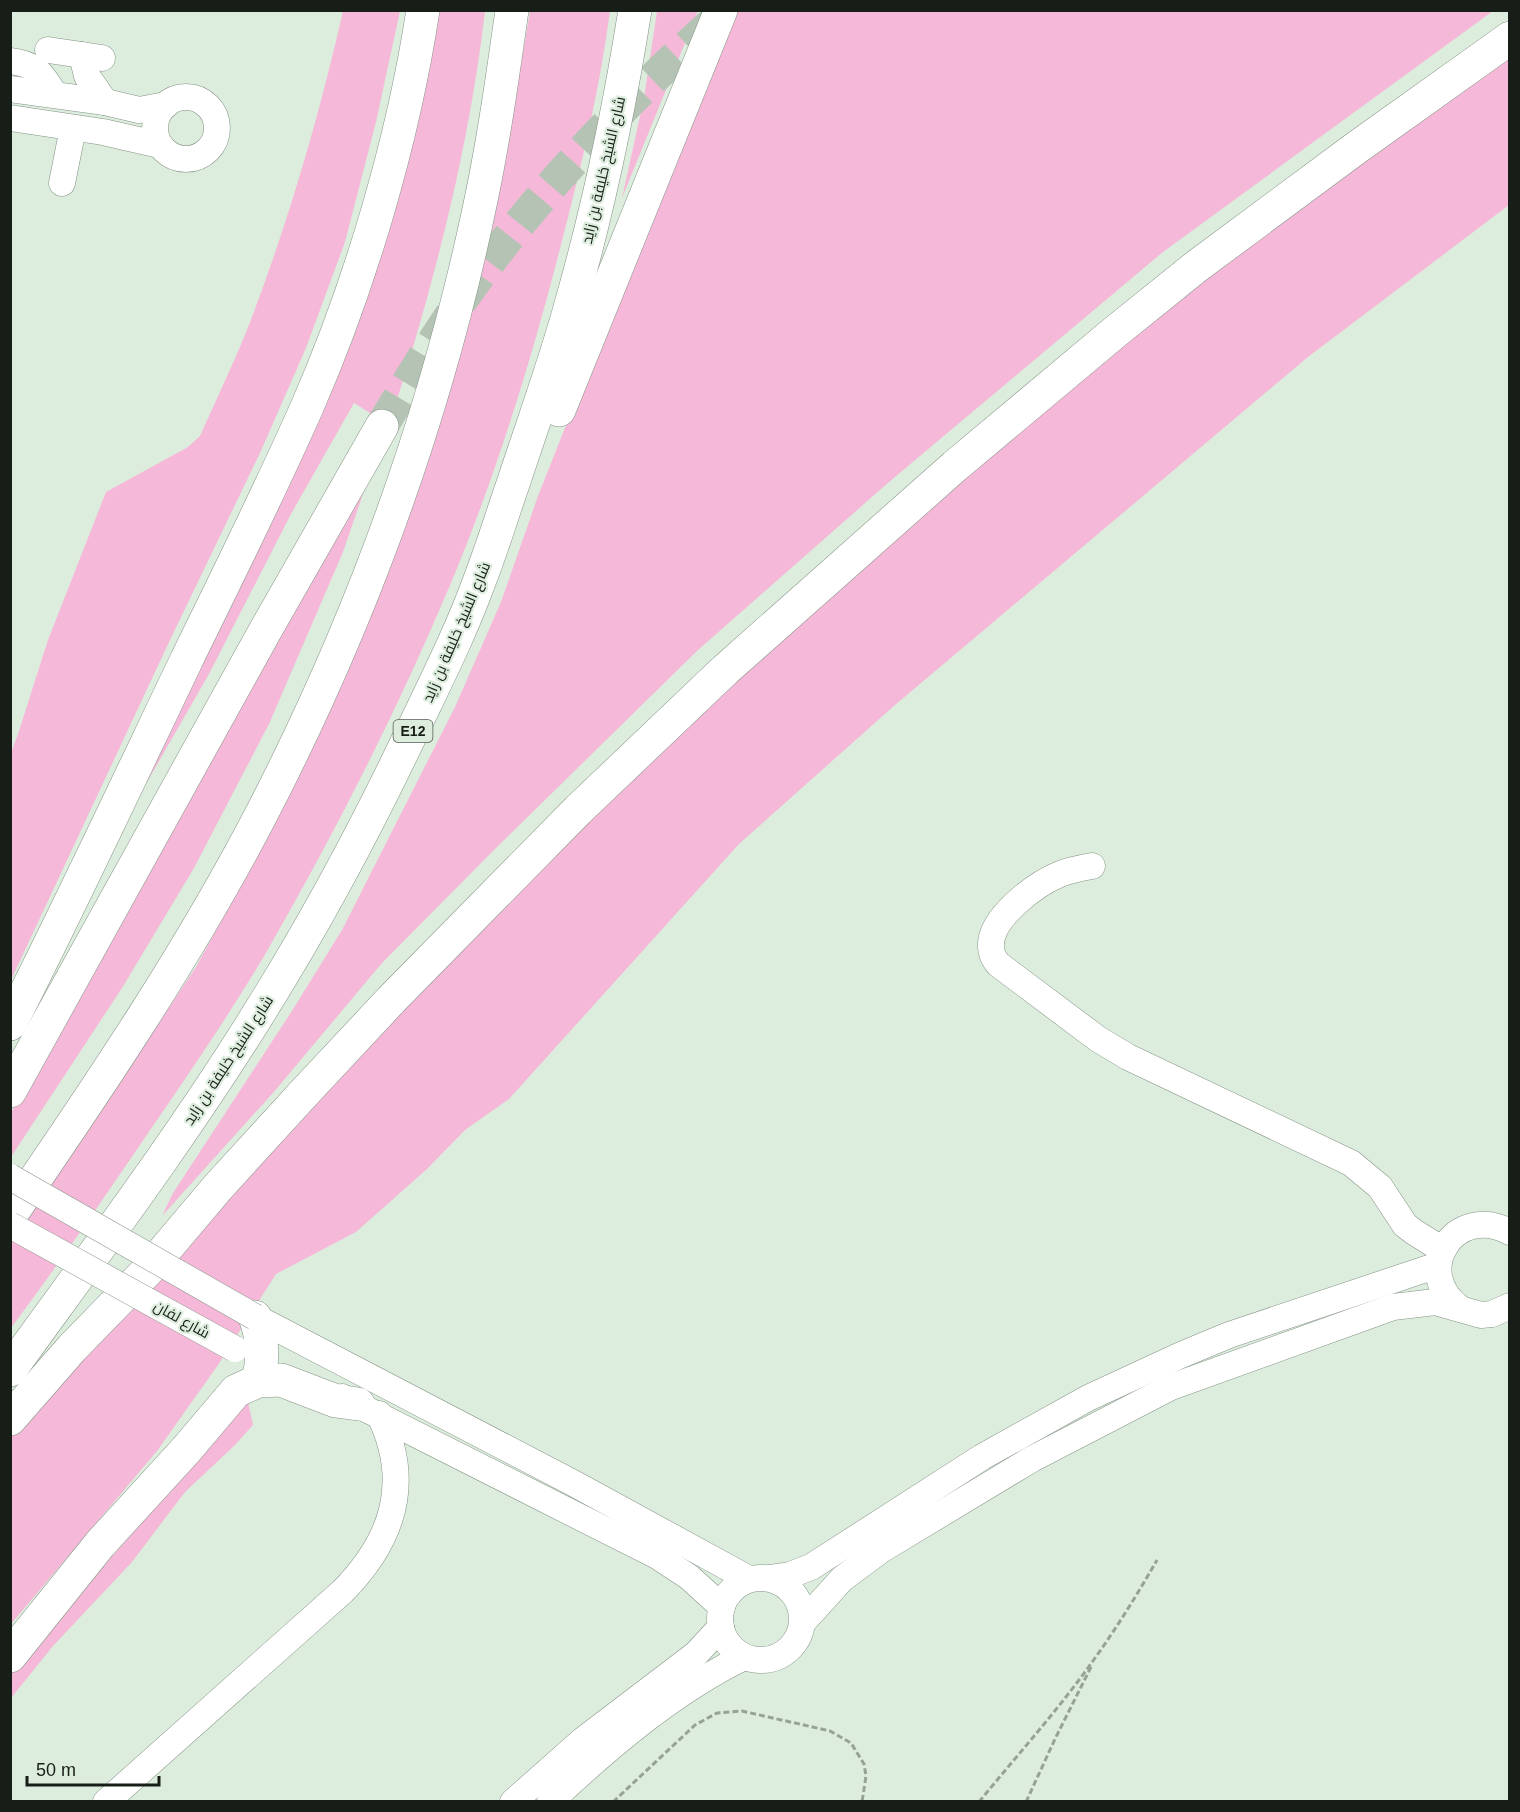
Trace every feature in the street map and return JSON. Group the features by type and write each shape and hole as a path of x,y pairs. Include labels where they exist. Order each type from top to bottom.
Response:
{"highway":[{"path":"10,1024 215,602 307,406 364,254 397,138 423,10"},
{"path":"10,1216 104,1076 208,910 283,772 342,641 390,519 449,332 481,199 512,10"},
{"name":"شارع الشيخ خليفة بن زايد","path":"10,1370 160,1163 262,1010 307,933 387,784 454,642 479,583 571,307 608,156 634,10"},
{"path":"479,583 554,422 721,10"},
{"path":"10,1419 72,1348 148,1270 218,1187 304,1092 391,1000 578,810 724,670 1034,398 1197,266 1509,38"},
{"path":"10,1092 265,631 382,426"},
{"path":"10,1656 100,1544 186,1450 236,1391 252,1363 261,1338 255,1317"},
{"path":"252,1363 281,1380 336,1401 369,1409"}],"street":[{"path":"48,50 92,57"},
{"path":"55,95 63,79 92,57"},
{"path":"92,57 87,76 105,102"},
{"path":"10,61 25,63 36,69 43,75 55,95"},
{"path":"10,89 105,102 140,110 166,105 182,98 191,98 207,105 216,120 216,137 207,152 190,159 173,156 160,145 112,133 10,118"},
{"path":"160,145 156,135 156,124 159,113 166,105"},
{"path":"62,183 73,128"},
{"path":"1092,866 1059,875 1016,903 995,930 992,938 991,948 998,964 1098,1039 1128,1057 1351,1163 1380,1187 1406,1225 1440,1257"},
{"path":"10,1177 255,1317 759,1579 779,1581 794,1594 802,1612 803,1622 797,1641 783,1655 764,1661 744,1657 729,1645 721,1617 689,1577 657,1556 369,1409"},
{"name":"شارع لفان","path":"10,1225 252,1363"},
{"path":"1461,1310 1452,1303 1441,1286 1440,1257 1449,1239 1469,1226 1490,1225 1509,1232"},
{"path":"513,1802 583,1740 696,1654 721,1617 732,1590 759,1579 790,1575 811,1567 991,1452 1077,1404 1134,1376 1229,1335 1440,1257"},
{"path":"803,1622 842,1580 881,1550 1032,1459 1152,1395 1209,1371 1393,1307 1435,1302 1481,1315 1492,1314 1509,1306"},
{"path":"106,1802 343,1591 371,1558 387,1528 396,1490 393,1450 369,1409"},
{"path":"550,1802 680,1694 744,1657"}],"path":[{"path":"979,1802 1095,1658 1157,1560"},
{"path":"1026,1802 1095,1658"},
{"path":"613,1802 695,1725 717,1713 742,1711 830,1731 851,1743 864,1764 866,1776 862,1802"}],"shaded area":[{"path":"343,11 400,11 376,122 345,242 306,348 260,453 11,980 11,753 48,640 106,492 188,447 200,436 245,335 274,256 312,134"},
{"path":"434,11 485,11 469,116 447,220 420,323 389,425 354,403 291,514 209,674 108,850 253,548"},
{"path":"530,11 610,11 590,123 552,278 514,410 468,540 431,630 387,724 341,816 267,951 224,1021 80,1233 11,1328 11,1242 196,967 317,739 363,631 462,348 492,231"},
{"path":"657,11 698,11 622,198 644,98"},
{"path":"730,11 1493,11 1163,252 889,482 698,650 382,963 273,1093 162,1216 173,1193 342,930 455,707 501,602 538,496"},
{"path":"1509,53 1509,205 1308,357 895,705 739,844 509,1099 465,1130 427,1169 356,1232 276,1274 218,1365 157,1451 11,1624 11,1436 58,1375 411,995 843,576 1271,223"},
{"path":"383,436 343,552 269,724 194,868 122,988 11,1157 11,1113 124,899"},
{"path":"248,1402 253,1425 185,1492 132,1562 53,1646 11,1698 11,1671 238,1409"}],"tunnel":[{"path":"382,426 458,305 527,214 621,110 723,14"}]}
